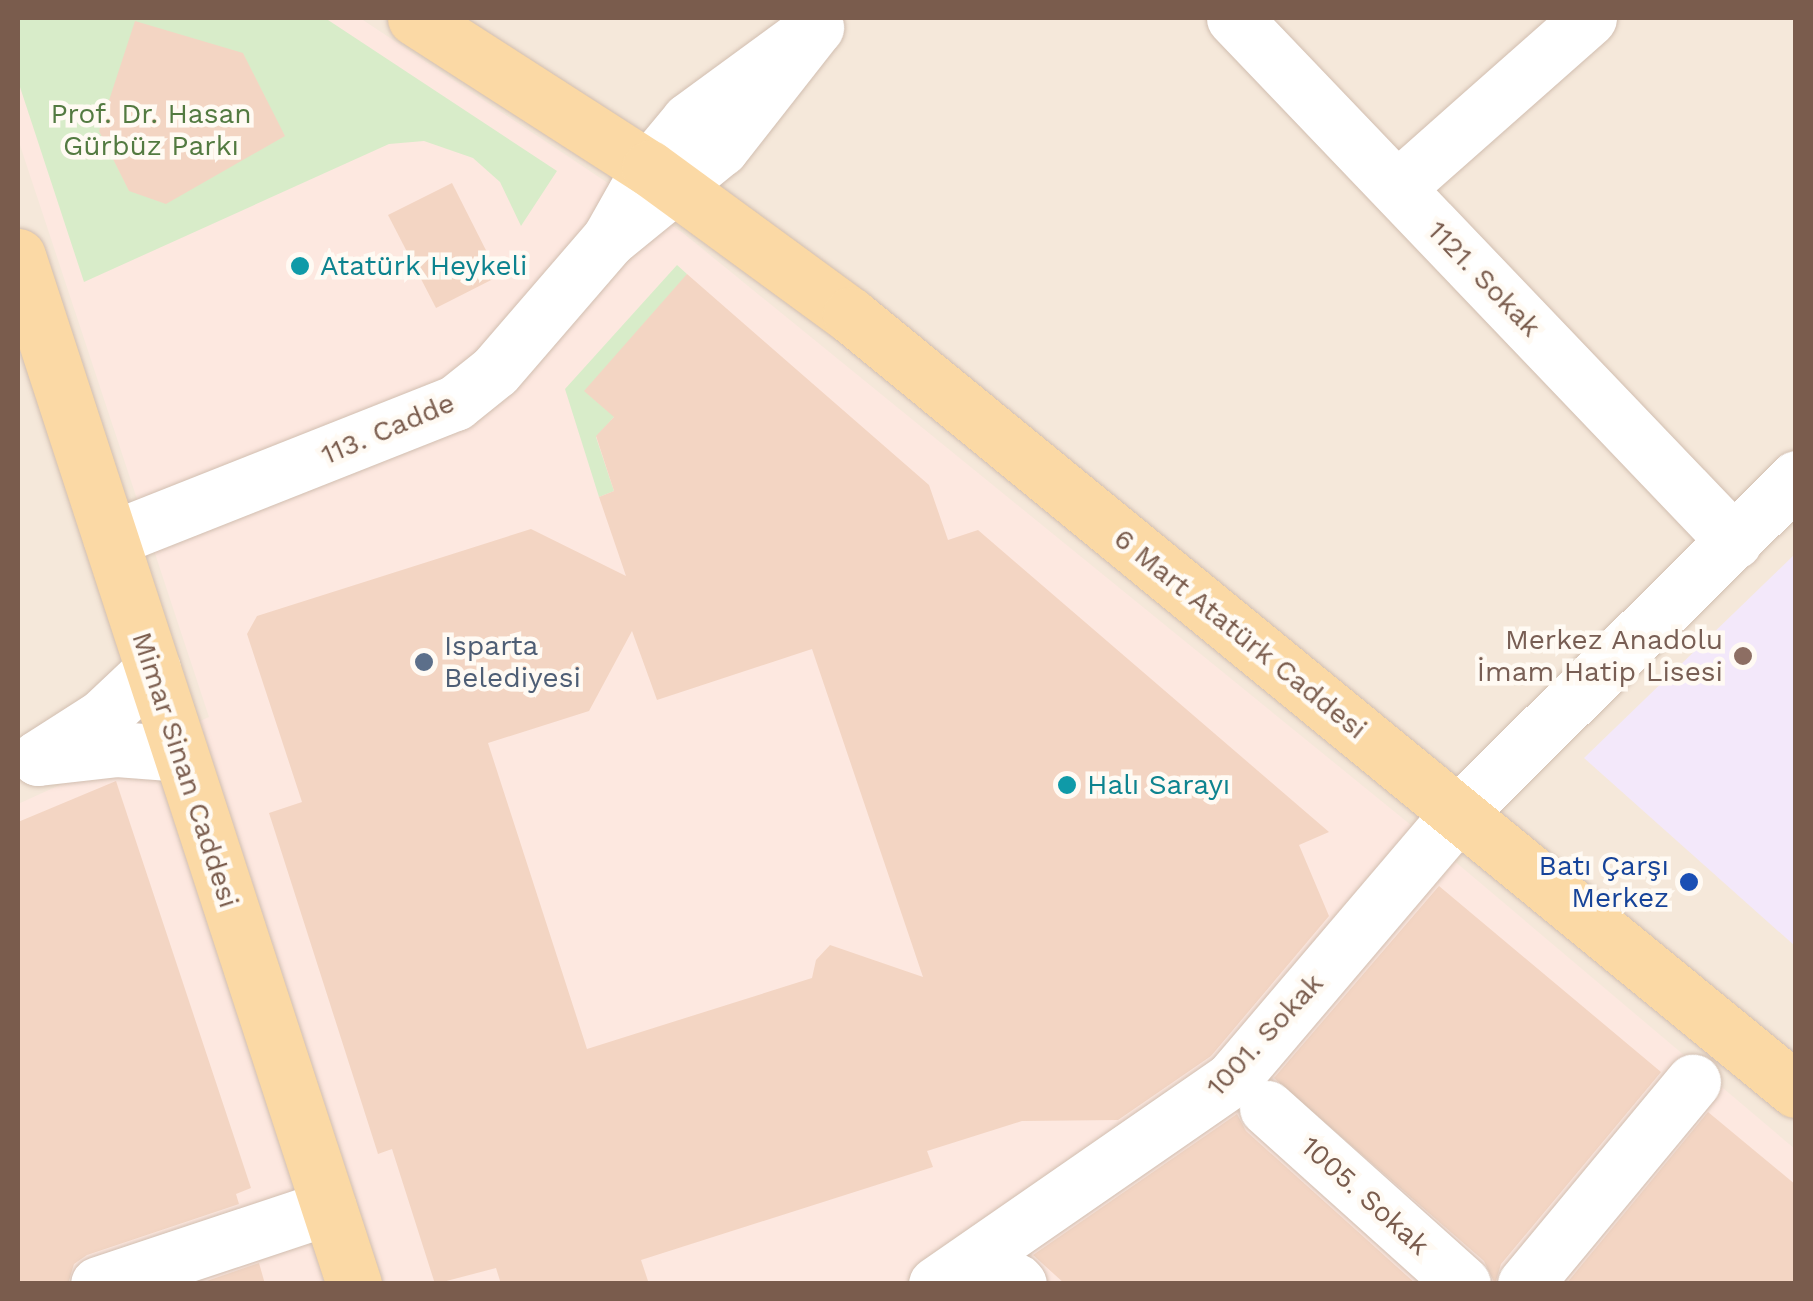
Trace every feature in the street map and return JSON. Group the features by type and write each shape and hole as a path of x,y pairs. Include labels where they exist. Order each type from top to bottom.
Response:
{"main road":[{"path":"416,18 663,178"},
{"name":"6 Mart Atatürk Caddesi","path":"663,178 850,315 1796,1090"},
{"name":"Mimar Sinan Caddesi","path":"18,256 354,1284"}],"street":[{"name":"1121. Sokak","path":"1234,18 1734,541"},
{"path":"1398,188 1590,18"},
{"name":"113. Cadde","path":"112,539 455,404 495,372 663,178 721,148 821,22"},
{"name":"1001. Sokak","path":"936,1284 1232,1079 1458,813 1796,478"},
{"path":"28,762 102,718 152,670"},
{"path":"28,762 118,748 180,754"},
{"path":"1525,1284 1693,1082"},
{"name":"1005. Sokak","path":"1266,1108 1463,1284"},
{"path":"98,1284 328,1207"}],"shaded area":[{"path":"18,18 1795,18 1795,1283 18,1283"},
{"path":"18,18 360,18 683,233 1433,843 1795,1149 1795,1283 18,1283 18,804 209,717 18,139"},
{"name":"Merkez Anadolu İmam Hatip Lisesi","path":"1795,554 1795,946 1584,758"}],"green space":[{"name":"Prof. Dr. Hasan Gürbüz Parkı","path":"18,18 325,18 557,171 521,226 500,182 473,158 424,141 389,144 84,282 18,81"},
{"path":"677,265 687,274 614,417 596,437 614,491 599,497 565,389"}],"building":[{"path":"135,21 243,53 285,136 166,204 129,191 99,131"},
{"path":"452,183 499,276 436,308 388,215"},
{"name":"Halı Sarayı","path":"687,274 929,485 948,540 978,530 1329,832 1299,845 1329,916 1211,1056 1118,1120 1022,1121 927,1151 933,1167 641,1260 649,1284 501,1284 496,1268 435,1284 392,1149 378,1154 269,813 302,802 247,634 257,616 531,529 626,576 599,497 614,491 596,436 614,417 584,391","holes":["632,631 657,700 812,649 923,977 830,945 816,960 812,978 587,1049 488,743 589,711"]},
{"path":"116,781 251,1188 236,1194 239,1204 87,1255 74,1264 68,1284 18,1284 18,822"},
{"path":"1439,886 1661,1072 1501,1264 1495,1284 1484,1261 1274,1078"},
{"path":"1708,1112 1796,1185 1796,1284 1566,1284"},
{"path":"1237,1114 1246,1131 1416,1284 1065,1284 1033,1255"},
{"path":"259,1263 265,1284 198,1284"}],"place":[{"name":"Atatürk Heykeli","path":"300,266"},
{"name":"Merkez Anadolu İmam Hatip Lisesi","path":"1743,656"},
{"name":"Isparta Belediyesi","path":"424,662"},
{"name":"Halı Sarayı","path":"1067,785"},
{"name":"Batı Çarşı Merkez","path":"1689,882"}]}
